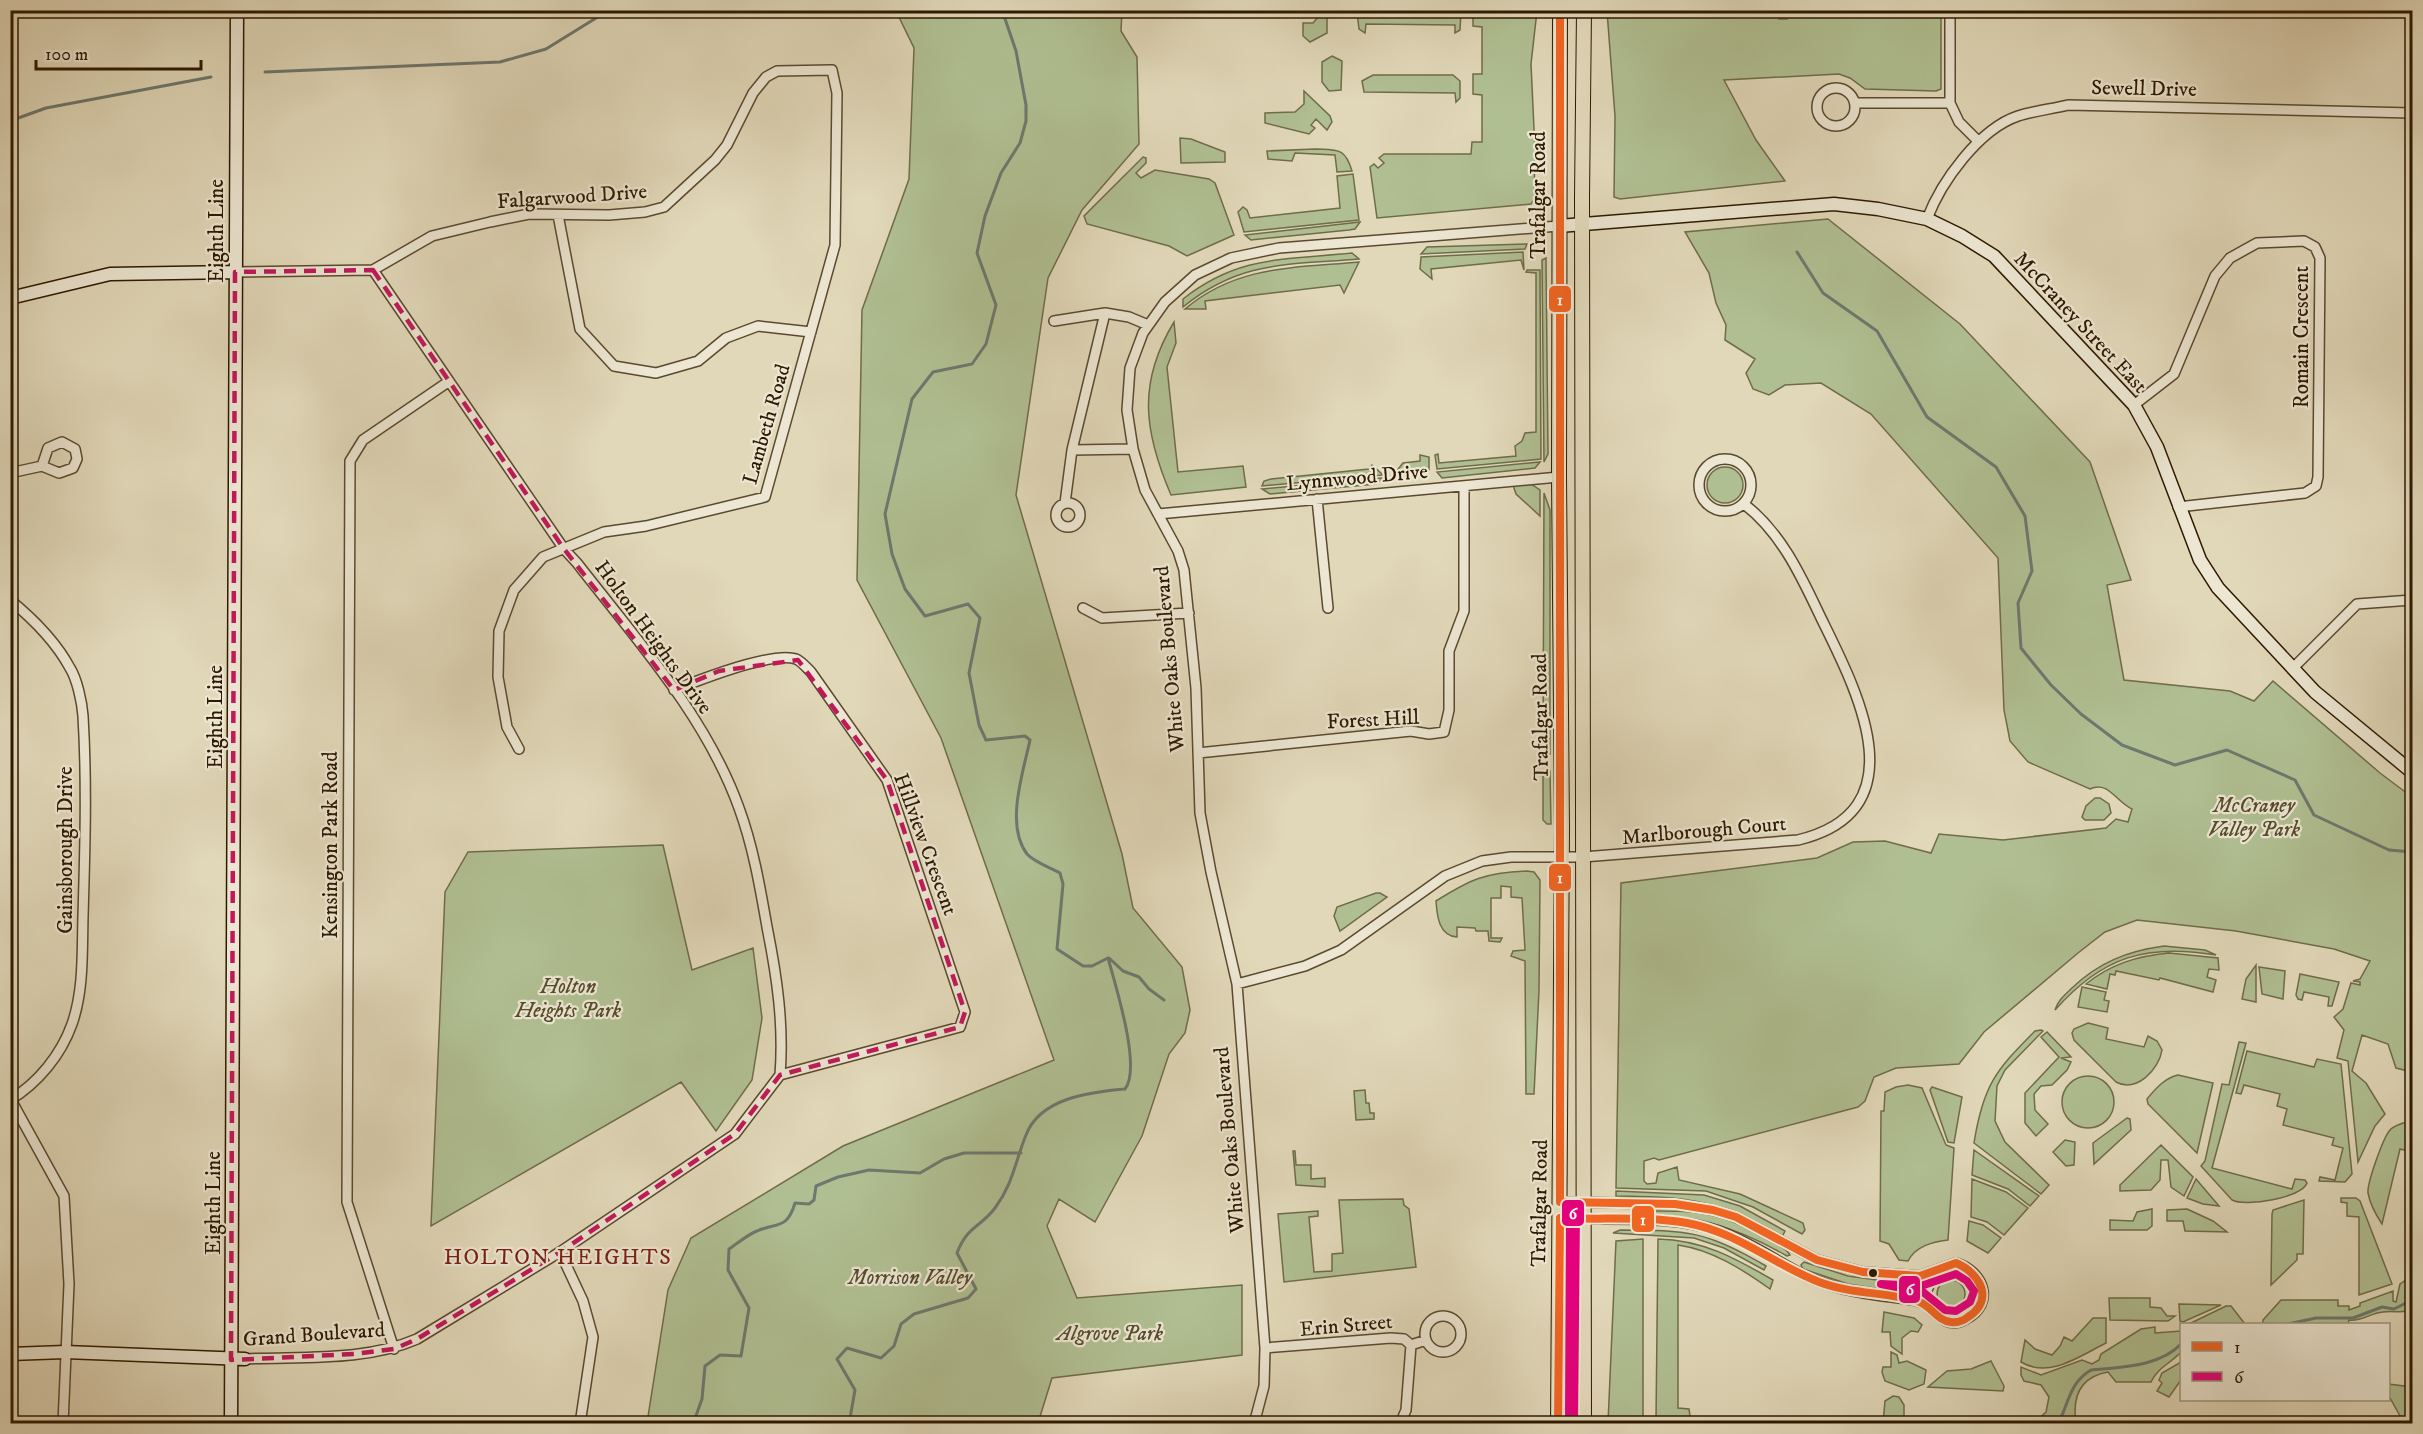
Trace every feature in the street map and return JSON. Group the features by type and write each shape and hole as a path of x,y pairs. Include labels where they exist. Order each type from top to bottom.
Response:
{"main road":[{"name":"Trafalgar Road","path":"1558,1424 1562,858 1558,477 1560,10"},
{"name":"Trafalgar Road","path":"1584,10 1582,224 1584,1424"}],"street":[{"name":"Eighth Line","path":"231,1424 237,10"},
{"path":"1950,10 1950,103 1959,122 1977,140"},
{"name":"Falgarwood Drive","path":"10,298 110,274 373,270 432,236 529,214 645,212 664,207 727,146 753,93 766,77 777,71 832,70"},
{"name":"Lambeth Road","path":"519,750 507,727 498,677 499,631 514,590 543,557 604,532 646,526 765,497 835,245 837,93 832,70"},
{"path":"1830,89 1847,92 1854,103 1854,115 1841,126 1828,125 1819,117 1817,110 1820,97 1830,89"},
{"path":"1854,103 1950,103"},
{"name":"Sewell Drive","path":"1927,219 1933,202 1977,140 2016,116 2068,105 2412,113"},
{"name":"McCraney Street East","path":"1582,224 1834,204 1878,209 1927,219 1994,256 2134,405 2157,447 2200,560 2218,588 2292,669 2382,749 2412,772"},
{"path":"558,215 580,329 614,366 656,373 698,361 726,338 758,326 811,332"},
{"name":"White Oaks Boulevard","path":"1254,1424 1263,1386 1265,1348 1237,984 1200,813 1196,688 1184,570 1178,551 1145,490 1133,449 1127,389 1136,350 1149,325 1165,302 1195,275 1244,255 1279,248 1582,224"},
{"name":"Romain Crescent","path":"2134,405 2174,374 2215,276 2230,258 2257,243 2304,241 2315,247 2320,258 2318,477 2316,486 2305,494 2178,507"},
{"name":"Holton Heights Drive","path":"373,270 564,549 577,562 674,690 717,759 739,807 755,865 778,986 783,1038 780,1076"},
{"path":"1065,503 1072,450 1105,313"},
{"path":"1054,321 1105,313 1149,325"},
{"name":"Kensington Park Road","path":"393,1349 347,1202 350,461 363,440 448,382"},
{"path":"1072,450 1133,449"},
{"path":"1722,459 1738,462 1745,467 1752,483 1751,492 1744,504 1728,512 1708,505 1699,485 1706,467 1722,459"},
{"path":"10,473 42,466"},
{"name":"Lynnwood Drive","path":"1158,514 1558,477"},
{"name":"Forest Hill","path":"1198,753 1411,731 1429,734 1444,732 1449,710 1449,651 1464,611 1464,486"},
{"path":"1317,499 1328,608"},
{"name":"Marlborough Court","path":"1237,984 1323,959 1462,867 1482,861 1511,857 1583,858 1798,840 1818,835 1838,825 1860,801 1867,784 1870,748 1860,700 1807,587 1781,542 1766,523 1744,504"},
{"name":"Gainsborough Drive","path":"10,600 31,617 71,668 83,713 85,850 81,983 72,1023 59,1049 42,1074 24,1092 11,1100"},
{"path":"2292,669 2357,603 2412,600"},
{"path":"1083,608 1102,618 1189,613"},
{"name":"Hillview Crescent","path":"674,690 719,672 785,658 798,660 811,672 887,780 965,1012 960,1027 780,1076"},
{"name":"Grand Boulevard","path":"10,1354 65,1352 231,1360 354,1354 393,1349 417,1339 560,1252 735,1134 780,1076"},
{"path":"11,1100 64,1196 69,1284 63,1424"},
{"path":"1560,1202 1675,1204 1713,1209 1736,1217 1817,1260 1838,1267 1903,1276 1928,1275 1951,1263 1967,1267 1980,1280 1984,1298 1975,1313 1960,1322 1941,1320 1927,1306 1917,1301 1827,1285 1734,1238 1696,1225 1650,1220 1560,1218"},
{"path":"560,1252 584,1301 592,1337 580,1424"},
{"path":"1927,1306 1927,1290 1936,1271"},
{"name":"Erin Street","path":"1265,1348 1392,1338 1404,1339 1411,1345 1426,1340"},
{"path":"1400,1424 1406,1410 1411,1345"},
{"path":"1156,1424 1167,1424"}],"highlighted area":[{"path":"373,270 564,549 674,690 719,671 798,660 887,780 965,1012 960,1027 780,1075 735,1134 560,1252 417,1339 394,1349 354,1354 231,1360 235,272"}],"green space":[{"path":"1365,10 1365,13 1461,11 1460,30 1455,33 1455,25 1366,24 1365,33 1359,29 1357,12"},
{"name":"Morrison Valley","path":"896,11 1122,11 1121,31 1137,57 1139,144 1082,210 1048,278 1016,495 1122,854 1133,908 1182,967 1190,1010 1185,1033 1169,1054 1142,1136 1095,1222 1059,1199 1047,1226 1077,1298 1242,1285 1242,1355 1052,1378 1038,1423 647,1423 668,1290 691,1238 843,1146 1054,1060 941,738 857,580 862,310 909,179 914,48"},
{"path":"1482,11 1537,11 1531,64 1535,150 1534,200 1531,204 1377,218 1370,167 1374,164 1378,168 1384,163 1379,158 1384,154 1471,154 1472,142 1482,142 1482,95 1473,94 1473,74 1482,74 1482,27 1473,26 1473,14 1481,14"},
{"path":"1607,11 1778,11 1779,19 1787,19 1787,11 1941,11 1941,89 1936,91 1865,89 1850,78 1839,74 1724,80 1756,140 1785,181 1620,199 1614,197 1615,116"},
{"path":"1320,15 1327,15 1327,33 1310,42 1303,36 1303,23 1313,23"},
{"path":"1332,56 1342,61 1341,90 1329,91 1322,82 1322,62"},
{"path":"1373,75 1453,75 1460,81 1460,98 1456,102 1455,93 1364,92 1362,81"},
{"path":"1304,91 1330,116 1332,122 1327,130 1316,119 1311,125 1315,128 1309,134 1265,123 1265,113 1295,112 1304,104"},
{"path":"1180,138 1191,139 1225,152 1225,162 1181,163"},
{"path":"1315,149 1339,151 1346,158 1352,171 1337,172 1335,155 1295,153 1292,161 1268,159 1267,151"},
{"path":"1143,157 1146,158 1146,163 1136,173 1141,178 1155,170 1209,179 1215,183 1234,235 1187,256 1169,246 1087,224 1084,216"},
{"path":"1353,174 1359,220 1244,232 1238,212 1243,207 1250,218 1340,208 1337,176"},
{"name":"McCraney Valley Park","path":"1828,219 1960,324 2090,462 2131,580 2107,585 2124,680 2230,691 2254,701 2273,681 2380,773 2412,797 2412,1072 2396,1068 2388,1044 2362,1035 2352,1071 2366,1083 2385,1114 2375,1126 2358,1162 2348,1061 2337,1058 2344,1030 2334,1017 2343,1009 2351,983 2360,985 2360,982 2353,981 2360,979 2370,961 2334,949 2236,931 2137,920 2105,932 2078,953 1984,1032 1959,1064 1896,1068 1874,1077 1865,1101 1858,1107 1659,1160 1654,1158 1644,1161 1644,1181 1647,1184 1656,1183 1658,1173 1677,1167 1679,1180 1740,1194 1803,1223 1805,1230 1802,1234 1753,1207 1706,1191 1616,1188 1621,883 1817,858 1853,842 1885,841 1931,853 1939,834 2003,840 2106,828 2116,819 2128,822 2132,809 2102,787 2090,789 2028,762 2010,741 2004,710 1998,558 1871,414 1821,383 1785,385 1769,395 1753,389 1746,373 1755,359 1725,340 1726,325 1716,303 1709,273 1685,232"},
{"path":"1360,222 1355,229 1349,230 1251,240 1245,235"},
{"path":"1527,244 1525,249 1421,254 1427,247"},
{"path":"1523,252 1524,270 1521,260 1431,269 1432,279 1420,269 1421,257"},
{"path":"1352,253 1359,259 1288,264 1246,273 1204,292 1183,307 1183,299 1204,285 1243,267 1284,259"},
{"path":"1546,258 1548,454 1544,462 1542,260"},
{"path":"1359,262 1344,293 1340,285 1205,301 1206,309 1185,309 1225,284 1246,276 1290,268"},
{"path":"1527,270 1540,270 1541,459 1437,469 1435,455 1438,454 1439,463 1516,456 1515,446 1522,441 1525,433 1536,432 1536,273 1526,272"},
{"path":"1174,322 1176,343 1167,367 1178,472 1243,466 1246,487 1171,495 1155,450 1148,408 1154,366 1162,344"},
{"path":"1420,455 1429,457 1429,470 1395,473 1403,463 1420,461"},
{"path":"1540,462 1535,468 1442,478 1437,472"},
{"path":"1372,465 1383,475 1262,486 1264,481 1271,479 1369,469"},
{"path":"1725,467 1737,473 1743,485 1737,497 1725,503 1713,497 1707,485 1713,473"},
{"path":"1383,478 1376,484 1270,494 1262,489"},
{"path":"1531,484 1540,490 1540,516 1516,494 1513,485"},
{"path":"1544,493 1550,510 1550,754 1543,754"},
{"path":"1550,771 1551,824 1547,824 1543,820 1543,772"},
{"path":"2095,798 2100,798 2109,804 2111,813 2104,820 2085,820 2082,817 2086,806"},
{"name":"Holton Heights Park","path":"663,845 692,970 753,948 762,1018 752,1080 716,1131 681,1082 431,1226 445,892 468,852"},
{"path":"1534,872 1540,880 1539,990 1534,1094 1526,1094 1525,961 1511,956 1513,951 1525,950 1522,898 1511,897 1511,887 1501,886 1501,898 1491,898 1491,938 1502,938 1500,942 1489,941 1488,931 1476,931 1475,928 1457,927 1457,937 1446,933 1438,919 1436,901 1478,878 1500,873"},
{"path":"1376,893 1387,897 1340,931 1334,916 1337,907"},
{"path":"2164,946 2205,950 2216,955 2168,951 2127,958 2090,977 2055,1010 2060,1000 2072,988 2103,965 2138,951"},
{"path":"2169,953 2218,958 2219,970 2209,969 2207,977 2216,980 2213,992 2160,978 2159,980 2116,971 2115,975 2110,974 2107,989 2086,984 2105,971 2125,962"},
{"path":"2256,965 2256,1002 2242,999 2246,979"},
{"path":"2259,967 2285,971 2283,999 2262,994"},
{"path":"2300,974 2339,982 2332,1006 2328,1006 2329,997 2304,992 2302,1000 2298,999 2296,995"},
{"path":"2082,987 2106,992 2104,1000 2109,1001 2107,1012 2078,1007"},
{"path":"2088,1023 2108,1028 2106,1039 2144,1047 2148,1036 2157,1041 2162,1050 2160,1058 2151,1072 2139,1082 2124,1085 2116,1082 2074,1040 2072,1033 2074,1029"},
{"path":"2035,1031 2043,1031 2005,1070 1997,1086 1995,1121 2005,1142 2049,1185 2041,1194 1974,1143 1982,1107 2000,1069"},
{"path":"2047,1032 2071,1057 2061,1058 2071,1062 2067,1070 2052,1085 2041,1086 2034,1094 2035,1110 2048,1124 2036,1136 2025,1123 2025,1093 2059,1057 2041,1037"},
{"path":"2239,1042 2246,1043 2212,1168 2292,1189 2295,1179 2305,1180 2307,1183 2295,1193 2272,1200 2239,1202 2232,1200 2201,1166 2205,1161 2222,1084 2229,1085"},
{"path":"2247,1051 2314,1067 2317,1059 2341,1064 2352,1174 2345,1182 2319,1181 2320,1177 2335,1180 2343,1148 2332,1145 2334,1138 2283,1125 2287,1109 2277,1106 2280,1094 2244,1085 2241,1094 2236,1093"},
{"path":"2178,1075 2213,1083 2197,1153 2148,1104 2147,1099 2157,1087 2169,1078"},
{"path":"2088,1076 2098,1078 2106,1084 2112,1092 2114,1102 2112,1112 2106,1120 2098,1126 2088,1128 2078,1126 2070,1120 2064,1112 2062,1102 2064,1092 2070,1084 2078,1078"},
{"path":"1908,1085 1922,1088 1946,1145 1954,1148 1948,1240 1925,1246 1915,1252 1908,1261 1899,1260 1889,1244 1880,1241 1881,1111 1884,1111 1885,1092"},
{"path":"1932,1087 1962,1097 1954,1143 1948,1142 1930,1090"},
{"path":"1365,1090 1366,1103 1369,1103 1370,1113 1374,1113 1374,1119 1356,1120 1354,1091"},
{"path":"2127,1118 2130,1119 2131,1130 2094,1164 2093,1143"},
{"path":"2403,1123 2412,1123 2412,1152 2400,1149 2382,1224 2370,1201 2368,1188 2383,1142 2390,1130"},
{"path":"2065,1140 2075,1142 2074,1165 2066,1166 2053,1152"},
{"path":"2161,1145 2193,1177 2184,1196 2171,1187 2168,1160 2161,1160 2160,1180 2151,1190 2120,1191 2120,1185"},
{"path":"1974,1150 2039,1196 2030,1206 2008,1189 1972,1175"},
{"path":"1293,1151 1295,1151 1296,1165 1311,1165 1311,1179 1325,1178 1325,1187 1296,1185"},
{"path":"1972,1179 2006,1192 2028,1208 2004,1235 1987,1222 1971,1217"},
{"path":"2196,1179 2219,1206 2203,1204 2187,1198"},
{"path":"1616,1191 1704,1195 1740,1206 1785,1231 1782,1237 1739,1215 1702,1203 1664,1197 1616,1196"},
{"path":"2341,1198 2356,1198 2360,1201 2392,1284 2359,1295 2359,1217 2347,1216 2347,1203 2341,1202"},
{"path":"1403,1199 1404,1205 1409,1209 1416,1267 1284,1282 1278,1214 1318,1211 1318,1216 1309,1217 1314,1272 1332,1271 1332,1254 1343,1253 1339,1200"},
{"path":"2304,1200 2303,1254 2297,1254 2297,1260 2271,1285 2273,1210"},
{"path":"2152,1209 2152,1226 2147,1230 2110,1230 2110,1220 2133,1221 2137,1212"},
{"path":"2187,1209 2213,1221 2227,1232 2185,1231 2183,1221 2167,1221 2167,1210"},
{"path":"1635,1211 1687,1212 1716,1216 1779,1245 1790,1255 1787,1256 1748,1236 1714,1224 1696,1220 1635,1215"},
{"path":"1969,1221 1983,1225 2001,1238 1988,1253 1967,1241"},
{"path":"1620,1230 1680,1232 1696,1235 1727,1246 1766,1266 1764,1270 1724,1248 1694,1238 1613,1233"},
{"path":"1643,1239 1643,1423 1608,1423 1616,1241"},
{"path":"1658,1239 1704,1247 1745,1264 1773,1280 1770,1289 1726,1261 1703,1251 1678,1245 1678,1408 1689,1409 1688,1422 1658,1423 1656,1420"},
{"path":"1804,1262 1848,1276 1914,1285 1913,1294 1848,1284 1803,1269 1801,1265"},
{"path":"2412,1276 2412,1310 2378,1313 2358,1320 2349,1320 2348,1323 2263,1323 2263,1320 2281,1300 2338,1300 2338,1306 2349,1306 2349,1310 2360,1306 2360,1303 2393,1291 2393,1301 2396,1302 2400,1284"},
{"path":"1951,1280 1961,1284 1965,1294 1961,1304 1951,1308 1941,1304 1937,1294 1941,1284"},
{"path":"2109,1298 2150,1298 2150,1307 2161,1308 2167,1316 2175,1316 2168,1321 2110,1320"},
{"path":"2179,1304 2221,1305 2183,1322 2180,1321"},
{"path":"2226,1306 2231,1306 2244,1323 2191,1323"},
{"path":"1884,1312 1914,1318 1922,1325 1918,1332 1911,1331 1902,1338 1902,1354 1891,1346 1890,1332 1882,1332"},
{"path":"2093,1318 2106,1318 2106,1343 2064,1364 2053,1367 2032,1367 2021,1362 2025,1340 2035,1349 2052,1355 2064,1337 2072,1341"},
{"path":"2155,1327 2155,1333 2180,1331 2180,1353 2161,1369 2151,1382 2116,1382 2108,1372 2098,1375 2091,1378 2080,1389 2075,1404 2076,1423 2034,1423 2046,1412 2049,1397 2041,1385 2024,1381 2021,1367 2041,1375 2082,1360 2092,1364 2099,1360 2101,1354 2141,1329"},
{"path":"1891,1352 1897,1355 1899,1363 1907,1361 1926,1370 1924,1384 1909,1390 1885,1381 1883,1367 1891,1367"},
{"path":"1991,1361 2004,1386 2003,1391 1928,1387 1947,1371 1971,1369"},
{"path":"2180,1363 2180,1381 2169,1397 2157,1391 2162,1383 2159,1380 2162,1373"},
{"path":"2390,1384 2412,1387 2412,1420 2404,1423 2390,1398"},
{"path":"1893,1396 1899,1397 1904,1405 1904,1423 1883,1423 1885,1401"}],"waterway":[{"path":"265,72 500,62 546,49 609,10"},
{"path":"849,1424 855,1390 837,1359 847,1348 881,1358 894,1346 901,1324 914,1314 968,1298 976,1289 957,1253 965,1237 990,1215 1001,1199 1033,1123 1042,1113 1068,1099 1097,1092 1125,1089 1129,1078 1129,1045 1126,1025 1108,958 1092,966 1083,966 1057,949 1063,884 1060,873 1027,854 1017,829 1016,814 1020,783 1030,740 1025,736 986,740 979,725 969,673 980,618 968,604 925,616 905,589 892,554 885,514 912,399 933,372 972,364 986,344 996,305 977,253 985,216 1001,173 1020,143 1026,121 1026,105 1016,51 1002,10"},
{"path":"10,121 46,108 211,77"},
{"path":"1797,252 1823,293 1877,331 1927,417 1996,467 2025,516 2032,571 2018,603 2021,648 2051,685 2081,714 2122,745 2175,765 2227,750 2295,780 2314,815 2389,850 2412,852"},
{"path":"1109,958 1123,971 1139,977 1149,989 1164,1000"},
{"path":"693,1424 702,1399 705,1366 720,1355 741,1356 749,1308 728,1270 729,1249 753,1233 785,1221 795,1203 809,1204 814,1200 816,1186 838,1177 869,1170 920,1173 944,1159 964,1153 1021,1153"},
{"path":"2293,1323 2316,1318 2353,1318 2382,1307 2394,1309 2412,1300"},
{"path":"2058,1424 2074,1387 2091,1370 2151,1361 2163,1357 2180,1345"}],"transit line":[{"name":"1","path":"1558,1424 1560,1218 1655,1220 1705,1227 1739,1241 1819,1282 1843,1289 1917,1301 1942,1319 1951,1322 1962,1321 1976,1310 1981,1303 1982,1295 1981,1287 1972,1273 1956,1263 1920,1276 1863,1272 1817,1260 1736,1217 1713,1210 1675,1204 1560,1202 1560,10"},
{"name":"6","path":"1569,1424 1570,1213 1576,1213 1574,1424"},
{"name":"6","path":"1956,1274 1967,1281 1974,1291 1970,1302 1956,1311 1945,1310 1923,1292 1881,1284 1921,1286 1956,1274"}],"district":[{"name":"HOLTON HEIGHTS","path":"558,1256"}],"park label":[{"name":"Algrove Park","path":"1110,1333"}]}
